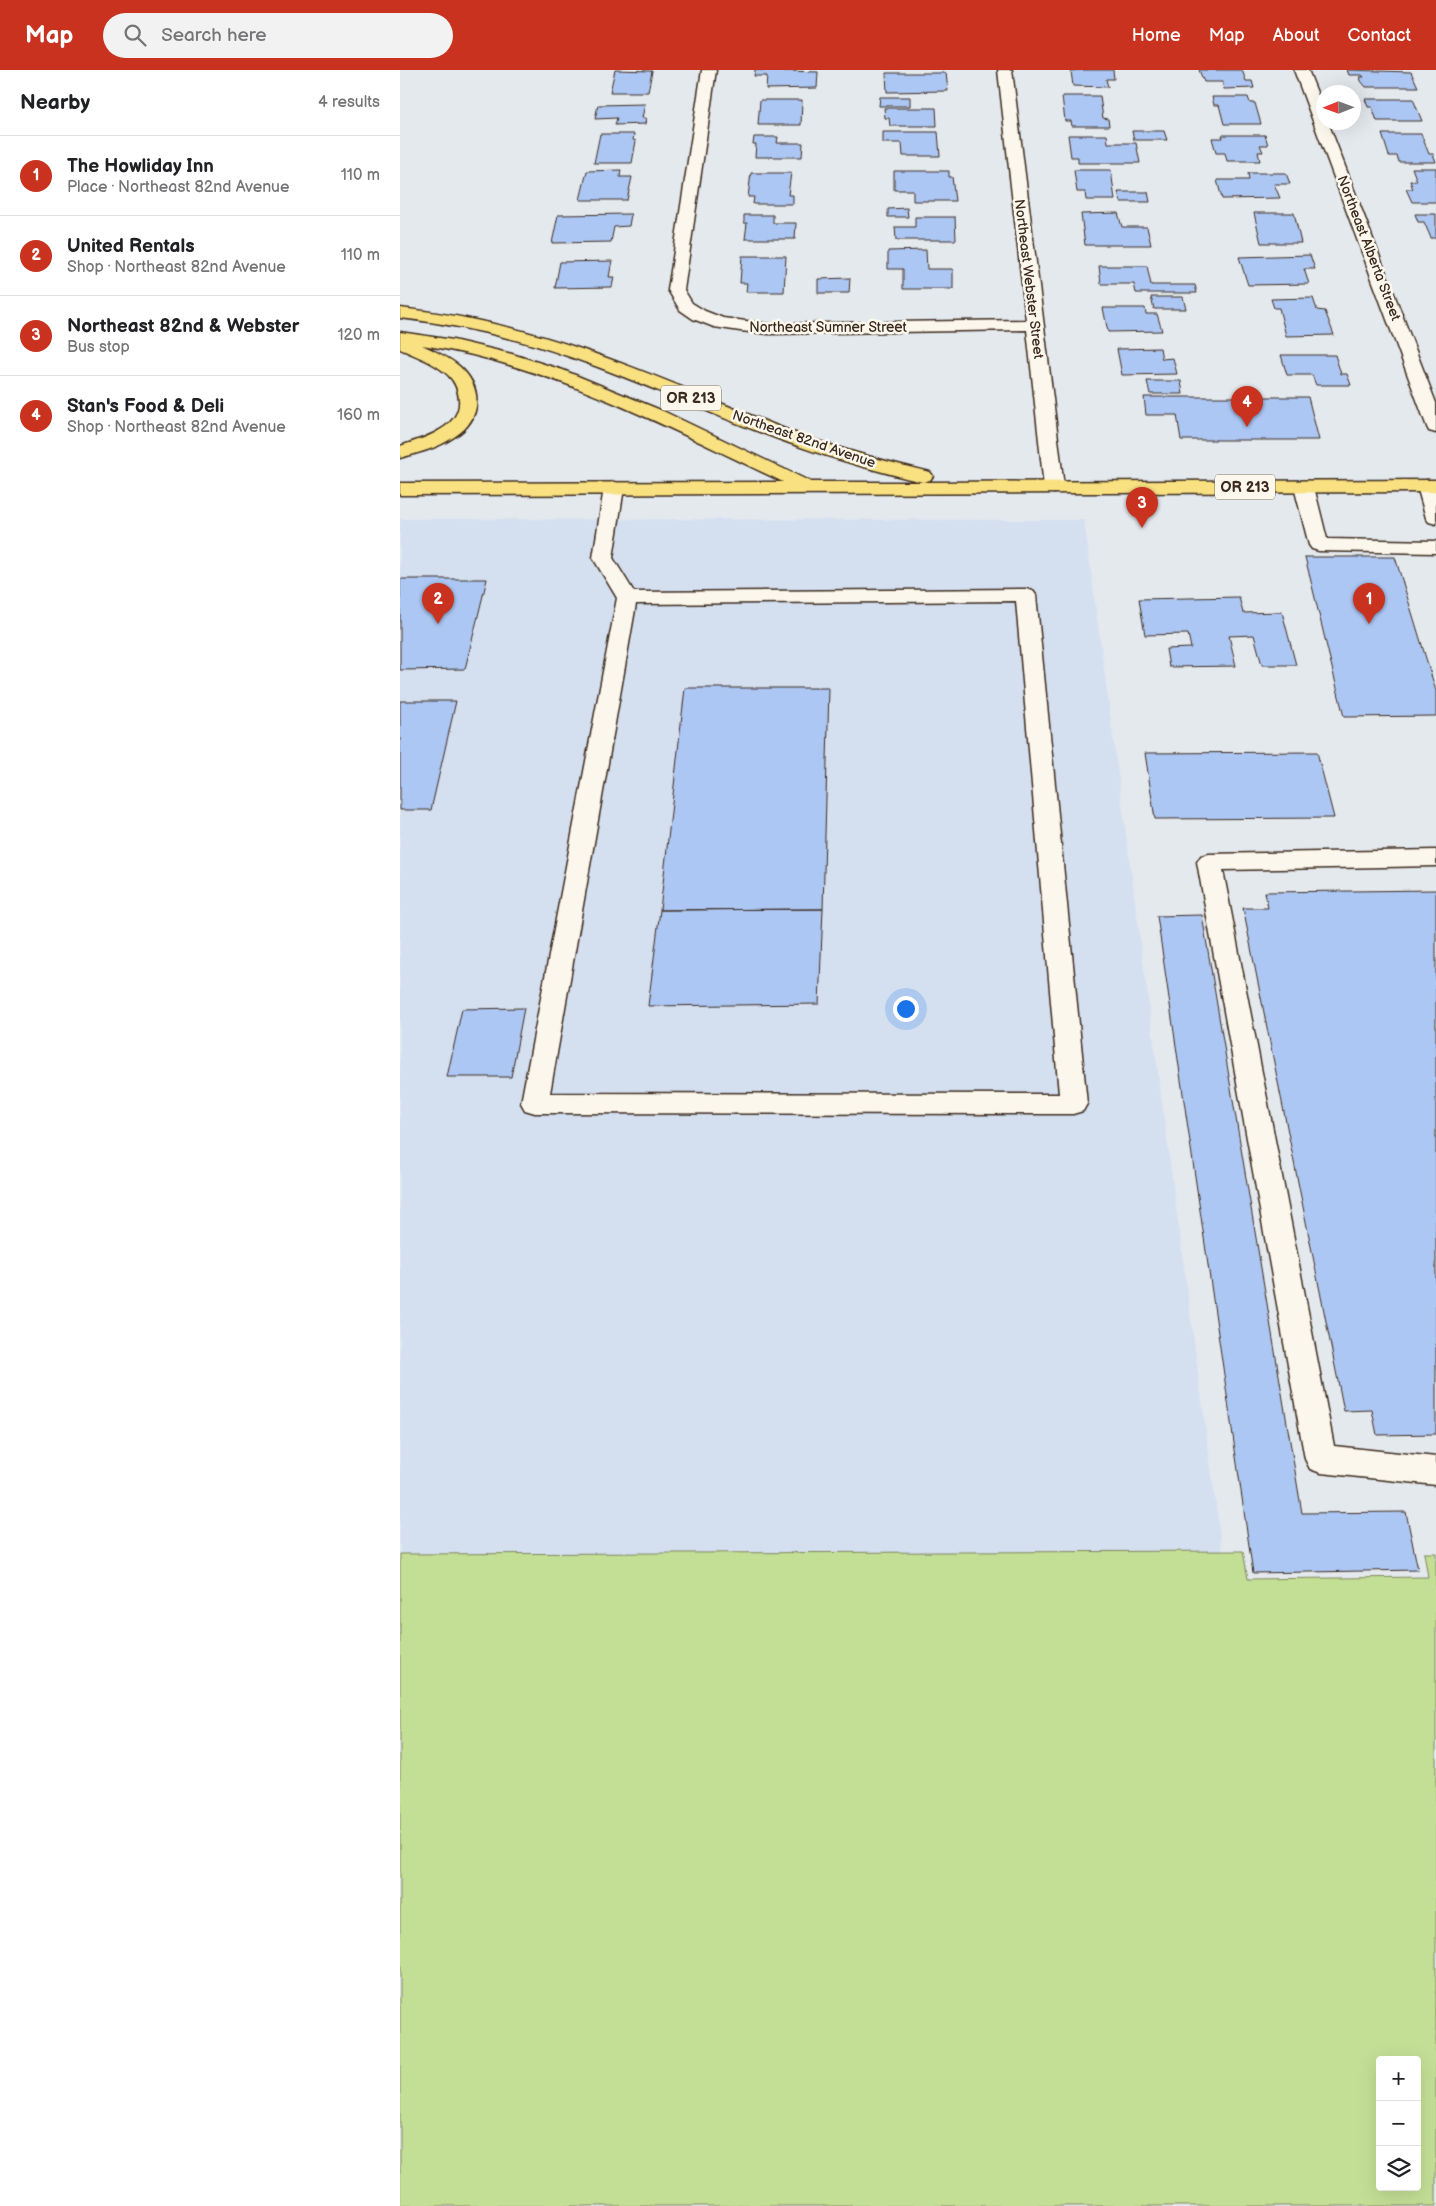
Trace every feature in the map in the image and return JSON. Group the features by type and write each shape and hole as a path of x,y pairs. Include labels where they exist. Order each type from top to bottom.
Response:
{"main road":[{"name":"Northeast 82nd Avenue","path":"400,313 460,322 523,336 602,362 829,451 890,469 981,487"},
{"name":"Northeast 82nd Avenue","path":"400,337 462,346 512,358 642,409 812,488"},
{"path":"400,343 452,370 458,375 466,388 469,400 468,411 460,423 445,435 400,452"},
{"name":"Northeast 82nd Avenue","path":"400,489 1431,486"}],"street":[{"name":"Northeast Sumner Street","path":"709,70 676,290 686,306 699,315 720,323 769,329 1036,325"},
{"name":"Northeast Webster Street","path":"1005,70 1054,487"},
{"name":"Northeast Alberta Street","path":"1301,70 1436,426"},
{"path":"1431,486 1436,518"},
{"path":"1304,487 1319,545 1436,547"},
{"path":"614,488 603,558 626,598 535,1103 1073,1104 1026,595 626,598"},
{"path":"1436,858 1209,862 1321,1459 1436,1471"}],"shaded area":[{"path":"400,519 1084,520 1222,1551 400,1554"}],"green space":[{"path":"1243,1551 1248,1579 1428,1577 1424,1553 1436,1553 1436,2206 400,2206 400,1554"}],"building":[{"path":"615,70 652,71 648,92 610,92"},
{"path":"755,70 818,72 817,88 766,89 767,76 754,76"},
{"path":"1113,70 1114,79 1106,79 1108,87 1073,86 1071,71"},
{"path":"1199,70 1242,70 1246,81 1252,81 1254,88 1224,89 1222,82 1204,82"},
{"path":"1347,70 1411,72 1418,87 1366,87 1361,81 1360,77 1364,77 1362,75 1349,75"},
{"path":"886,73 946,73 948,91 887,92"},
{"path":"1062,96 1100,96 1103,118 1108,119 1109,126 1072,126 1071,121 1065,121"},
{"path":"880,97 910,97 910,106 879,106"},
{"path":"1212,97 1248,97 1250,103 1255,103 1261,124 1224,124 1219,105 1214,105"},
{"path":"1365,99 1413,99 1422,121 1377,121 1372,107 1368,107"},
{"path":"760,100 802,100 801,125 758,125"},
{"path":"645,104 642,118 646,118 645,124 615,125 617,118 595,119 598,105"},
{"path":"884,108 936,108 937,126 890,126 889,118 885,118"},
{"path":"1132,131 1164,131 1167,140 1134,140"},
{"path":"883,132 938,132 940,156 903,156 902,143 883,143"},
{"path":"600,134 634,134 633,140 636,141 632,163 594,163"},
{"path":"1382,134 1421,134 1429,154 1433,154 1436,162 1399,162 1397,156 1389,156"},
{"path":"1068,135 1107,135 1108,143 1136,143 1140,163 1078,163 1078,157 1071,157"},
{"path":"1222,135 1265,135 1268,145 1260,145 1263,152 1258,152 1260,161 1227,161 1225,153 1216,153 1212,138 1223,138"},
{"path":"754,137 778,137 777,143 803,143 802,157 755,157 756,144 753,144"},
{"path":"1412,168 1436,168 1436,202 1412,202 1406,189 1413,189 1410,181 1417,181"},
{"path":"621,170 620,177 632,177 627,200 580,200 587,171"},
{"path":"1074,170 1111,170 1115,200 1086,200 1085,192 1077,192"},
{"path":"894,171 949,171 949,177 952,177 955,201 913,201 913,190 894,190"},
{"path":"751,173 791,173 788,195 793,195 793,204 753,204 754,197 748,197"},
{"path":"1248,173 1286,173 1290,184 1274,184 1280,198 1222,199 1217,180 1249,180"},
{"path":"1118,192 1148,192 1150,202 1121,202"},
{"path":"907,208 908,217 888,217 888,209"},
{"path":"1118,213 1122,227 1147,227 1151,245 1085,245 1081,214"},
{"path":"1254,213 1294,213 1301,243 1261,243"},
{"path":"631,214 629,226 614,227 611,242 552,243 558,215"},
{"path":"1415,214 1436,214 1436,238 1431,238 1424,222 1418,222"},
{"path":"744,215 773,215 773,223 796,223 795,239 745,239 747,223 744,223"},
{"path":"915,217 955,217 956,240 896,240 895,227 915,227"},
{"path":"926,250 927,269 953,269 953,289 903,289 903,269 888,269 888,251"},
{"path":"1310,255 1315,269 1304,269 1309,284 1248,285 1239,257"},
{"path":"742,256 786,256 784,292 746,292 747,283 740,283"},
{"path":"612,261 609,277 614,277 612,287 555,288 560,262"},
{"path":"1099,266 1147,266 1151,285 1195,285 1197,293 1136,293 1134,284 1101,284"},
{"path":"850,278 849,293 818,293 818,279"},
{"path":"1151,297 1183,297 1186,309 1154,309"},
{"path":"1313,298 1317,310 1325,311 1334,335 1286,336 1279,308 1274,308 1271,299"},
{"path":"1103,308 1145,308 1146,314 1157,314 1162,331 1108,332"},
{"path":"1160,348 1162,359 1173,358 1177,374 1122,375 1117,349"},
{"path":"1281,355 1335,355 1341,374 1347,374 1351,385 1316,385 1312,375 1287,375"},
{"path":"1147,381 1181,381 1183,394 1150,394"},
{"path":"1144,397 1308,397 1319,440 1181,440 1177,415 1146,415"},
{"path":"1305,557 1395,557 1436,691 1436,716 1344,717"},
{"path":"400,579 487,579 465,669 400,670"},
{"path":"1239,597 1243,613 1282,612 1296,665 1262,665 1254,635 1229,636 1236,666 1169,667 1166,649 1191,648 1188,634 1145,635 1139,599"},
{"path":"685,688 829,688 823,909 660,910"},
{"path":"400,701 456,701 431,810 400,810"},
{"path":"1317,752 1334,818 1155,819 1145,753"},
{"path":"1436,890 1436,1434 1377,1435 1372,1410 1344,1411 1243,908 1268,908 1265,892"},
{"path":"823,909 819,1004 648,1006 660,910"},
{"path":"1202,915 1302,1513 1406,1512 1418,1570 1253,1573 1157,916"},
{"path":"524,1008 511,1077 447,1077 462,1009"}],"place":[{"name":"Stan's Food & Deli","path":"1247,427"},
{"name":"Northeast 82nd & Webster","path":"1142,528"},
{"name":"United Rentals","path":"438,624"},
{"name":"The Howliday Inn","path":"1369,624"}]}
